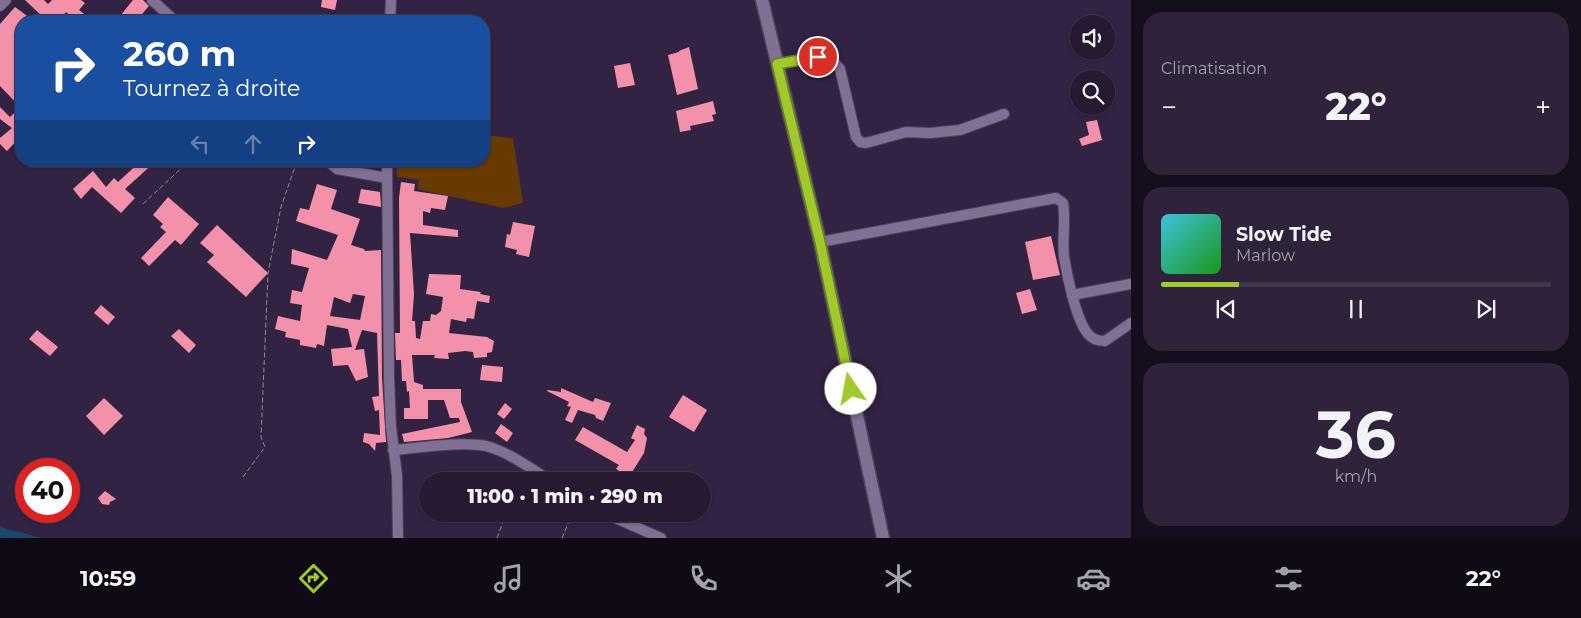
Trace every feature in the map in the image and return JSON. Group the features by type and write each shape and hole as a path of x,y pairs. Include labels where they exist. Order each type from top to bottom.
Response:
{"street":[{"path":"0,6 6,0"},
{"path":"152,0 168,15"},
{"path":"390,15 391,0"},
{"path":"762,0 820,242 883,538"},
{"path":"777,64 818,57 831,59 840,68 856,137 860,142 872,142 906,132 930,133 960,130 1004,114"},
{"path":"336,167 387,178"},
{"path":"387,167 389,378 393,450 397,476 398,538"},
{"path":"820,242 1056,198 1062,203 1064,215 1064,256 1072,295 1080,321 1088,334 1097,340 1105,341 1131,323"},
{"path":"1072,295 1131,284"},
{"path":"393,450 468,445 487,446 536,472"},
{"path":"624,522 661,538"}],"path":[{"path":"143,204 183,167"},
{"path":"243,476 265,447 260,437 268,273 282,207 295,167"},
{"path":"497,538 503,522"},
{"path":"562,538 569,522"}],"shaded area":[{"path":"490,136 513,138 523,203 503,208 418,189 419,180 397,177 397,167 490,167"}],"water":[{"path":"0,527 42,538 0,538"}],"building":[{"path":"25,0 44,0 48,4 52,0 81,0 85,3 79,10 85,15 70,15 66,12 63,15 41,15"},
{"path":"133,0 143,0 149,6 141,15 121,15"},
{"path":"322,0 337,0 335,10 321,7"},
{"path":"15,7 26,15 15,15 15,102 0,86 0,24"},
{"path":"689,47 698,89 677,95 668,55"},
{"path":"630,63 635,85 618,88 614,66"},
{"path":"713,101 716,114 712,115 714,121 690,126 691,130 680,132 676,111"},
{"path":"0,107 10,117 15,112 15,142 7,151 0,144 0,138 12,128 0,119"},
{"path":"1097,120 1102,140 1082,146 1079,139 1089,135 1086,122"},
{"path":"134,167 149,167 125,189 135,198 121,213 92,187 81,199 73,189 93,171 106,187 114,178 118,182"},
{"path":"401,182 415,184 414,191 448,196 445,210 431,208 430,213 423,211 423,225 458,230 458,237 410,233 414,294 412,321 415,321 416,338 420,339 423,321 430,321 431,314 436,315 441,311 443,297 426,294 429,274 461,275 460,289 481,292 480,294 490,296 489,303 477,301 474,319 467,318 466,322 451,319 449,333 487,337 494,341 492,352 487,353 487,357 474,358 473,352 465,351 448,353 449,359 434,358 435,355 412,355 414,382 423,385 423,389 461,389 461,402 472,432 448,438 404,442 402,434 460,422 459,418 450,418 444,400 428,400 428,419 404,419 404,408 410,408 409,391 407,392 406,381 402,381 401,360 396,360 395,333 400,333 399,198"},
{"path":"317,184 337,190 331,209 360,219 351,245 365,251 381,250 382,378 386,442 376,443 375,451 369,444 363,442 364,433 380,435 379,410 375,411 372,397 379,396 377,333 362,330 355,350 364,349 368,377 356,381 348,365 333,366 331,349 352,347 348,329 327,325 324,346 317,344 316,348 300,345 300,340 285,337 286,332 275,329 278,316 300,321 302,305 290,303 292,290 302,292 309,268 291,264 292,249 327,260 338,235 296,221 300,208 309,210","holes":["353,294 365,296 360,320 330,316 334,297 350,303"]},
{"path":"361,189 380,192 381,207 358,203"},
{"path":"168,197 199,224 181,245 175,240 149,266 141,258 166,232 160,227 163,224 153,215"},
{"path":"513,222 535,226 529,257 516,254 517,250 505,247 507,234 510,235"},
{"path":"217,225 268,273 246,297 207,262 214,255 200,243"},
{"path":"1051,236 1060,275 1033,280 1025,242"},
{"path":"1030,289 1037,310 1022,314 1016,293"},
{"path":"101,305 115,317 108,325 94,313"},
{"path":"179,329 196,345 189,353 171,336"},
{"path":"37,330 58,347 50,356 29,339"},
{"path":"482,365 503,367 502,382 480,380"},
{"path":"561,388 593,402 595,398 611,403 603,421 596,418 595,415 578,410 572,423 565,420 571,407 567,406 569,402 547,391 561,392"},
{"path":"683,395 707,410 694,432 669,417"},
{"path":"104,398 123,416 104,435 86,416"},
{"path":"505,403 512,409 504,419 497,414"},
{"path":"501,424 513,433 507,442 495,433"},
{"path":"637,425 645,429 644,434 647,438 644,453 632,472 621,472 616,469 619,465 575,440 583,427 627,452 635,440 631,438"},
{"path":"105,491 116,499 110,502 109,505 102,504 98,498"}],"route":[{"path":"818,57 777,64 820,242 851,389"}]}
